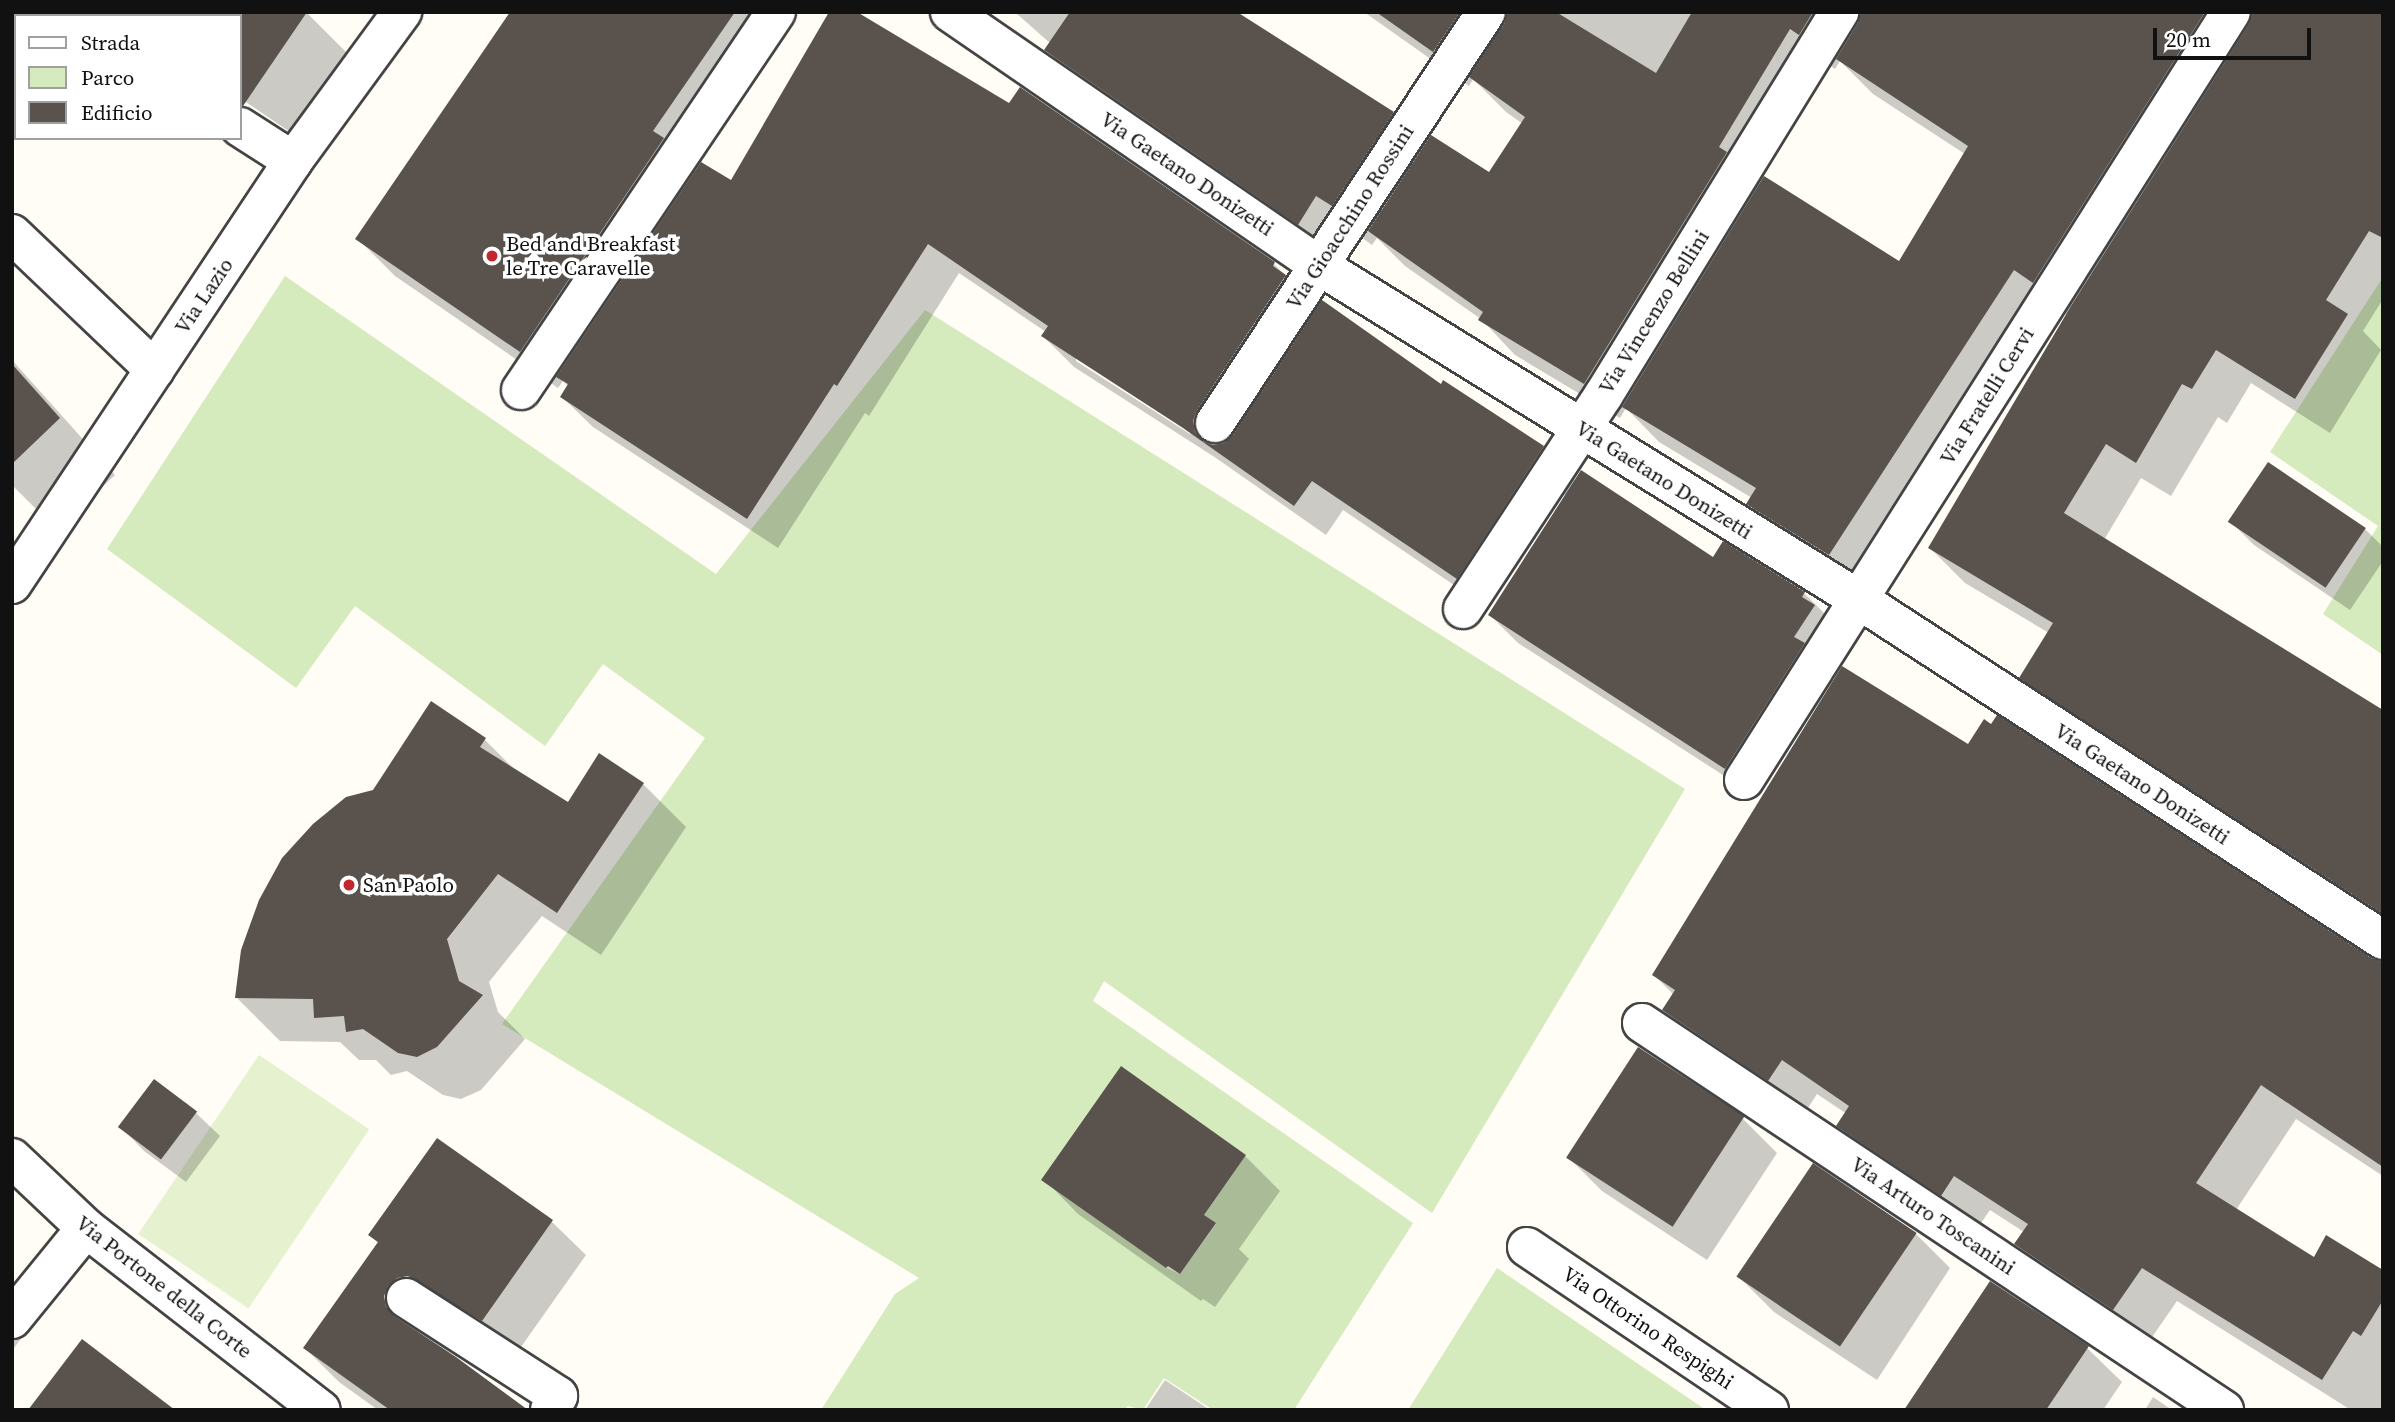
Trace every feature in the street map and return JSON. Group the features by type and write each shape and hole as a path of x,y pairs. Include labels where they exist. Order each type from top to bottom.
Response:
{"street":[{"name":"Via Lazio","path":"12,584 293,161 402,12"},
{"path":"521,390 776,12"},
{"name":"Via Gaetano Donizetti","path":"950,12 1318,265 1857,599 2383,940"},
{"name":"Via Gioacchino Rossini","path":"1215,424 1486,12"},
{"name":"Via Vincenzo Bellini","path":"1463,609 1580,429 1839,12"},
{"name":"Via Fratelli Cervi","path":"1744,780 2231,12"},
{"path":"242,128 293,161"},
{"path":"12,233 155,370"},
{"name":"Via Arturo Toscanini","path":"1642,1023 2224,1410"},
{"name":"Via Portone della Corte","path":"12,1158 86,1228 321,1410"},
{"path":"12,1319 86,1228"},
{"name":"Via Ottorino Respighi","path":"1527,1247 1769,1410"},
{"path":"406,1298 558,1396 550,1410"}],"green space":[{"path":"285,276 716,574 925,310 1685,789 1432,1213 1104,981 1093,1001 1413,1223 1294,1410 1213,1410 1164,1378 1143,1410 1128,1406 1125,1410 821,1410 895,1294 919,1278 502,1024 705,738 603,664 545,746 355,606 296,688 107,549","holes":["1121,1067 1246,1155 1204,1215 1216,1224 1180,1274 1166,1268 1042,1180"]},
{"path":"2383,277 2383,655 2323,614 2378,526 2270,452"},
{"path":"259,1055 369,1129 248,1308 138,1234"},
{"path":"1497,1268 1706,1410 1408,1410"}],"building":[{"path":"307,12 243,106 242,14"},
{"path":"510,12 735,12 653,131 664,138 520,352 355,239"},
{"path":"829,12 857,12 1009,103 1020,87 1275,262 1273,266 1286,275 1196,412 1193,421 1195,432 1204,442 1213,445 1224,443 1233,435 1322,300 1441,384 1443,380 1544,446 1457,579 1312,481 1294,506 1183,428 1041,336 1048,326 928,244 747,519 560,397 568,384 556,377 701,162 731,180"},
{"path":"1070,12 1237,12 1394,112 1332,206 1316,196 1298,225 1044,50"},
{"path":"1376,12 1460,12 1433,52"},
{"path":"1508,12 1556,12 1656,73 1692,12 1813,12 1799,35 1790,29 1719,147 1727,152 1584,384 1478,320 1483,312 1368,231 1431,135 1489,172 1525,117 1469,77 1504,24"},
{"path":"1861,12 2205,12 2033,283 2014,270 1829,555 1746,504 1756,488 1622,407 1764,176 1899,261 1968,146 1836,59 1858,23"},
{"path":"2253,12 2383,12 2383,238 2369,231 2326,300 2348,314 2295,399 2216,350 2192,389 2182,384 2136,463 2106,444 2064,513 2383,710 2383,914 2019,678 2053,623 1928,548 2071,306 2249,24"},
{"path":"12,364 60,418 12,464"},
{"path":"2268,462 2366,528 2326,588 2228,522"},
{"path":"1581,470 1713,557 1723,541 1805,592 1802,597 1815,605 1794,637 1805,643 1725,769 1488,615"},
{"path":"1842,666 1968,744 1984,719 1991,724 1997,715 2371,958 2383,962 2383,1167 2261,1085 2196,1183 2314,1257 2326,1235 2383,1270 2383,1300 2361,1336 2353,1331 2322,1380 2142,1268 2113,1310 2014,1244 2028,1224 1954,1176 1941,1196 1836,1126 1849,1106 1782,1060 1768,1081 1662,1010 1675,990 1652,975"},
{"name":"San Paolo","path":"431,701 486,738 480,747 568,802 599,753 644,783 557,913 498,874 447,939 459,981 483,995 437,1047 417,1057 398,1053 363,1029 346,1032 344,1016 314,1018 313,999 235,998 241,950 259,900 282,858 313,824 346,797 373,790"},
{"path":"1638,1047 1745,1116 1673,1227 1566,1158"},
{"path":"1121,1066 1246,1155 1204,1215 1216,1223 1180,1274 1168,1266 1166,1268 1041,1180"},
{"path":"154,1079 197,1111 161,1159 118,1127"},
{"path":"437,1138 553,1220 482,1321 408,1276 397,1278 388,1286 384,1296 386,1307 394,1316 528,1410 390,1410 303,1348 378,1242 368,1235"},
{"path":"1813,1163 1917,1233 1840,1346 1736,1277"},
{"path":"1990,1281 2089,1346 2046,1410 1904,1410"},
{"path":"82,1339 175,1410 28,1410"}],"place":[{"name":"Bed and Breakfast le Tre Caravelle","path":"492,256"},
{"name":"San Paolo","path":"349,885"}]}
